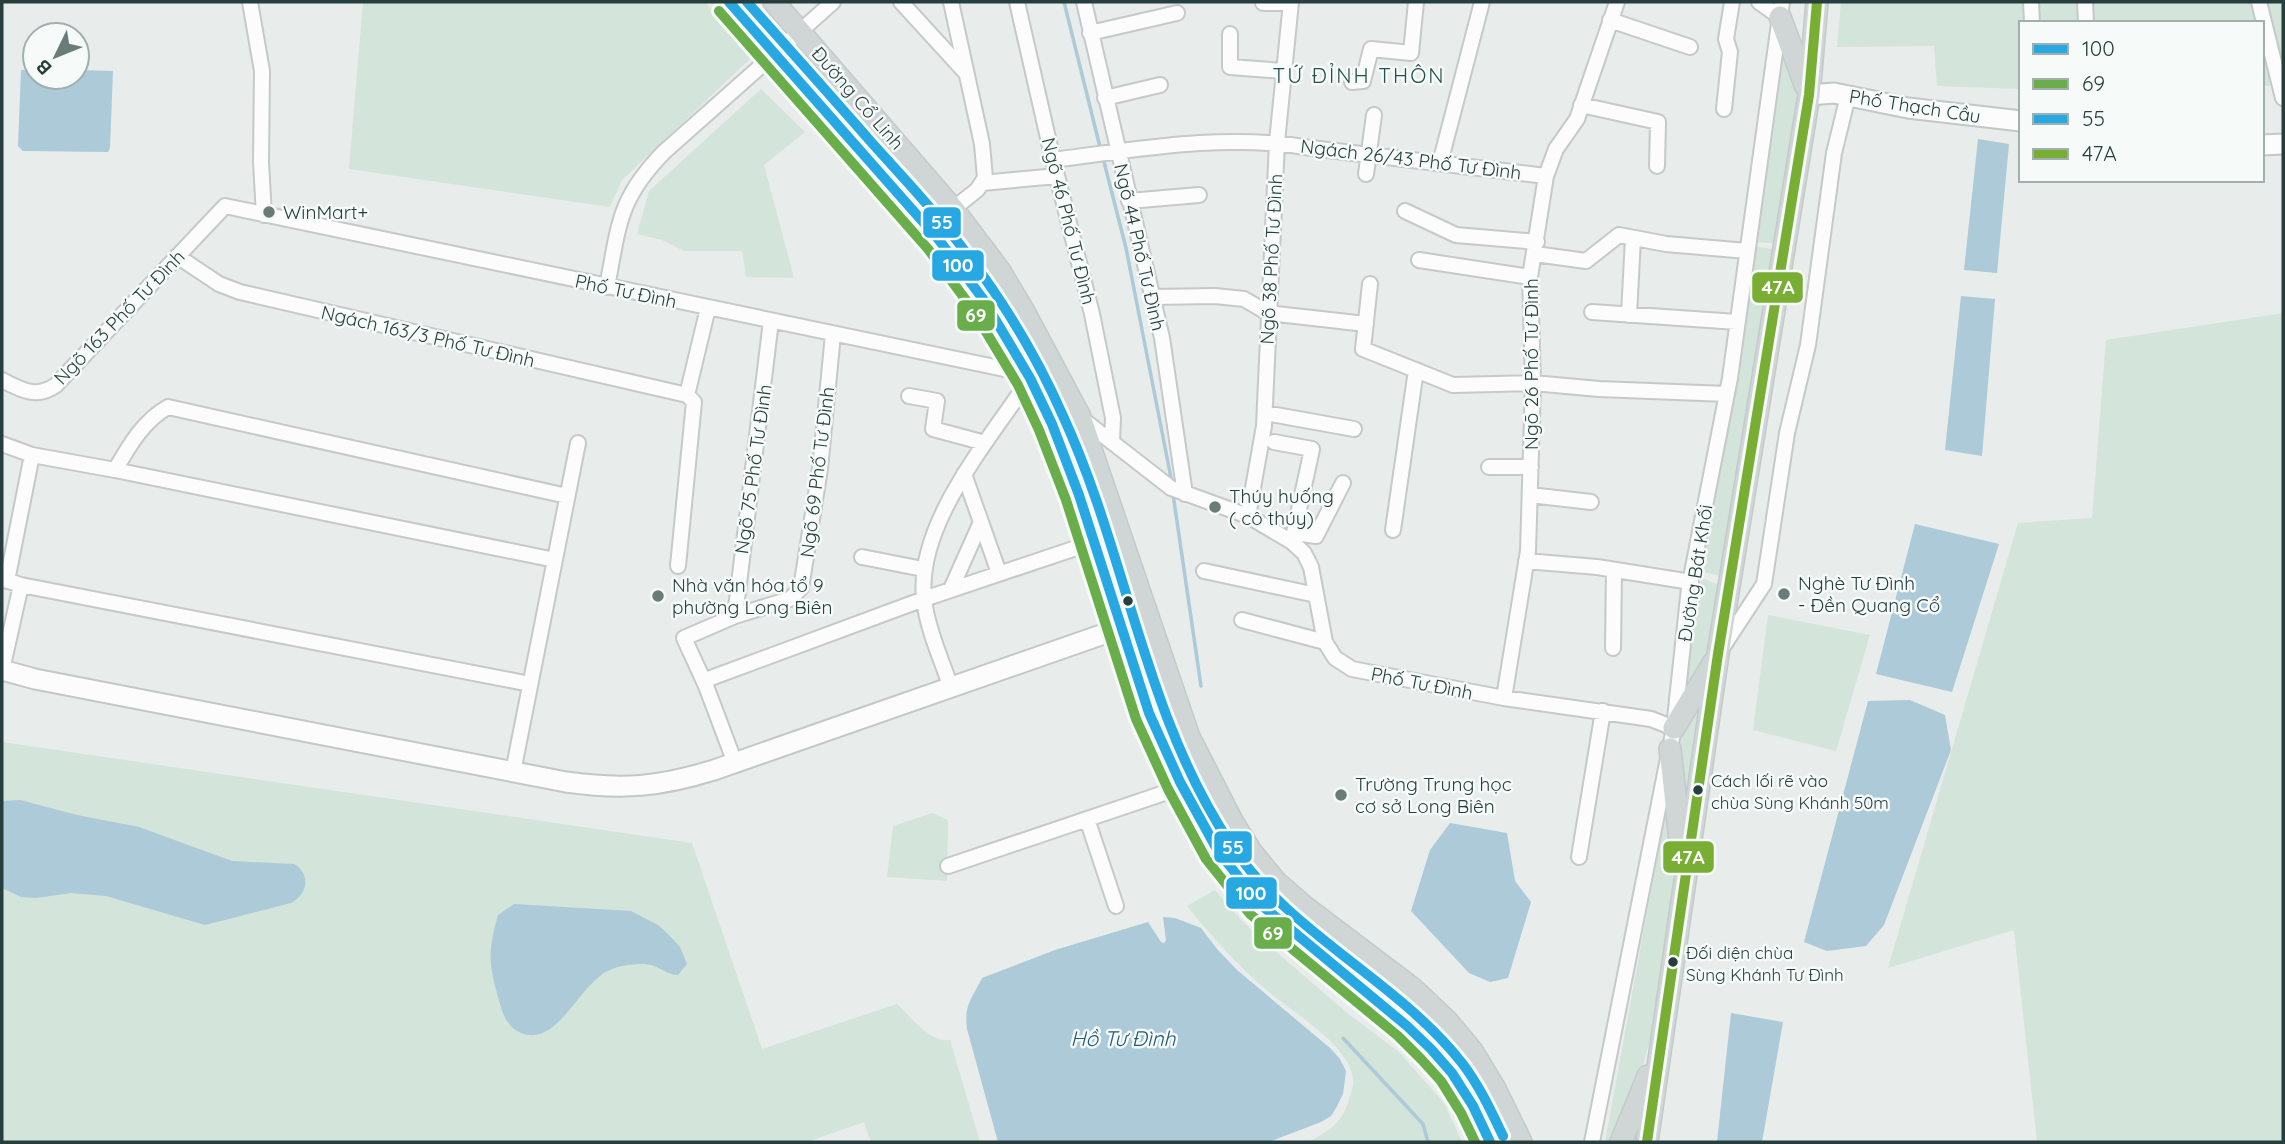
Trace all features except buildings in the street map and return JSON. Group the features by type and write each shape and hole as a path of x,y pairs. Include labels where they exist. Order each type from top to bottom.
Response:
{"main road":[{"name":"Đường Cổ Linh","path":"729,2 939,240 983,299 1029,376 1052,424 1094,542 1149,713 1182,787 1218,851 1260,904 1431,1049 1452,1073 1473,1105 1490,1142"},
{"name":"Đường Cổ Linh","path":"774,2 953,209 999,270 1080,417 1189,737 1233,823 1252,853 1276,882 1305,907 1412,988 1447,1021 1472,1051 1521,1142"},
{"path":"1647,1142 1659,1049 1686,890 1718,654 1808,95 1816,2"},
{"path":"1781,9 1808,95"},
{"path":"1686,890 1672,738 1718,654"},
{"path":"1149,713 1177,703"},
{"path":"1621,1142 1659,1049"}],"street":[{"path":"250,2 262,71 261,162 264,215"},
{"path":"607,286 621,214 638,181 664,152 833,2"},
{"path":"901,2 966,74"},
{"path":"951,2 982,144 985,178 977,190 953,209"},
{"name":"Ngõ 46 Phố Tư Đình","path":"1017,2 1092,314 1113,418 1112,442"},
{"name":"Ngõ 44 Phố Tư Đình","path":"1084,2 1114,152 1129,201 1162,338 1179,492"},
{"path":"1352,82 1363,82 1371,48 1411,53 1416,2"},
{"path":"1440,163 1482,2"},
{"name":"Ngõ 26 Phố Tư Đình","path":"1504,698 1526,561 1533,383 1530,277 1546,176 1556,149 1577,119 1617,2"},
{"path":"1724,109 1730,52 1726,39 1732,2"},
{"path":"1759,2 1781,9"},
{"path":"2031,2 2032,21"},
{"path":"2085,2 2085,21"},
{"path":"2259,2 2264,21"},
{"path":"1263,3 1291,3"},
{"name":"Ngõ 38 Phố Tư Đình","path":"1248,516 1265,412 1277,142 1291,3"},
{"name":"Đường Bát Khối","path":"1592,1142 1672,738 1691,582 1727,394 1781,9"},
{"path":"1090,33 1177,13"},
{"path":"1610,20 1689,47"},
{"path":"2264,22 2283,98"},
{"path":"1230,34 1230,67 1284,71"},
{"path":"1105,99 1160,85"},
{"name":"Phố Thạch Cầu","path":"1808,95 1834,93 1908,108 2019,121"},
{"path":"1718,654 1764,584 1787,433 1808,345 1834,153 1848,96"},
{"path":"1581,105 1657,122 1657,166"},
{"path":"1366,174 1374,115"},
{"name":"Ngách 26/43 Phố Tư Đình","path":"1053,160 1202,142 1277,142 1546,176"},
{"path":"2264,145 2283,144"},
{"path":"982,183 1057,176"},
{"path":"1129,201 1199,195"},
{"name":"Phố Tư Đình","path":"225,206 1029,376"},
{"name":"Ngõ 163 Phố Tư Đình","path":"2,380 29,392 43,393 50,390 225,206"},
{"path":"1405,211 1456,235 1536,248 1586,261 1619,235 1666,244 1747,251"},
{"path":"1629,315 1633,238"},
{"name":"Ngách 163/3 Phố Tư Đình","path":"177,256 219,284 240,292 687,395"},
{"path":"1419,260 1530,277"},
{"path":"1370,284 1363,349 1453,385 1533,383 1727,394"},
{"path":"1153,297 1215,296 1244,299 1268,313 1366,324"},
{"path":"678,566 694,401 687,395 708,308"},
{"path":"1592,312 1737,322"},
{"name":"Ngõ 75 Phố Tư Đình","path":"735,616 771,321"},
{"name":"Ngõ 69 Phố Tư Đình","path":"735,616 785,601 796,594 803,578 820,469 833,334"},
{"path":"1393,530 1416,370"},
{"path":"951,688 927,616 923,569 946,506 1029,376"},
{"path":"909,396 937,401 933,429 985,443"},
{"path":"115,470 130,444 155,414 168,407 567,496"},
{"path":"1265,412 1354,429"},
{"path":"1080,417 1179,492 1248,516 1293,538 1311,567 1325,642 1242,620"},
{"path":"1274,442 1312,449 1293,538"},
{"path":"513,772 578,443"},
{"path":"2,444 32,456 115,470 555,560"},
{"path":"32,456 10,582 2,670 35,679 590,785 631,787 666,783 735,763 1121,628"},
{"path":"1489,467 1531,467"},
{"path":"964,474 999,573"},
{"path":"1293,538 1316,536 1343,483"},
{"path":"1530,495 1591,502"},
{"path":"951,589 981,522"},
{"path":"706,686 708,679 951,589 1094,542"},
{"path":"862,557 923,569"},
{"path":"1526,561 1614,570 1691,582"},
{"path":"1613,648 1614,570"},
{"path":"1204,571 1316,595"},
{"path":"10,582 530,684"},
{"path":"735,616 684,638 706,686 735,763"},
{"name":"Phố Tư Đình","path":"1325,642 1335,658 1352,669 1504,698 1651,719 1672,738"},
{"path":"1579,857 1603,711"},
{"path":"948,866 1182,787"},
{"path":"1087,818 1116,906"}],"green space":[{"path":"363,2 705,2 751,58 622,180 610,207 349,169"},
{"path":"1841,2 2283,2 2283,86 2264,86 2264,21 2019,21 2019,89 1937,86 1934,46 1837,47"},
{"path":"1779,34 1794,80 1797,102 1779,244 1754,242"},
{"path":"761,89 805,132 764,165 794,278 746,277 742,251 684,251 662,240 637,234 649,191"},
{"path":"1753,246 1778,250 1723,576 1702,572"},
{"path":"2283,313 2283,1142 2037,1142 2014,930 1888,968 2018,523 2092,518 2106,340"},
{"path":"1701,578 1722,586 1712,646 1685,692"},
{"path":"1768,615 1870,635 1836,751 1753,730"},
{"path":"1709,675 1685,850 1680,734"},
{"path":"2,742 692,843 762,1049 897,1004 928,1033 943,1040 950,1040 980,1142 871,1142 864,1122 807,1142 2,1142"},
{"path":"1668,798 1672,810 1675,904 1659,1007 1637,1087 1617,1142 1605,1142"},
{"path":"932,813 948,820 947,881 887,877 893,826"},
{"path":"1215,890 1242,921 1274,950 1346,1012 1399,1052 1444,1103 1462,1142 1309,1142 1330,1129 1344,1113 1353,1084 1350,1067 1331,1041 1265,989 1215,939 1187,906"}],"water":[{"path":"21,70 21,91 91,91 91,70 113,71 108,152 23,151 18,146"},
{"path":"1978,139 2009,144 1997,273 1964,270"},
{"path":"1961,296 1995,299 1982,456 1945,450"},
{"path":"1915,524 1999,544 1952,692 1876,674"},
{"path":"1910,700 1945,715 1951,750 1884,925 1866,946 1827,951 1804,942 1868,701"},
{"path":"20,800 139,827 232,861 294,864 305,878 304,889 291,903 205,925 106,896 71,893 36,898 21,897 2,888 2,801"},
{"path":"1450,823 1507,833 1515,881 1531,902 1508,978 1490,982 1469,973 1411,911 1430,850"},
{"path":"514,904 631,911 658,925 668,934 680,947 687,964 678,975 645,964 612,969 589,986 558,1023 547,1031 534,1035 521,1033 510,1025 503,1013 491,960 498,915"},
{"name":"Hồ Tư Đình","path":"1163,917 1175,918 1201,928 1237,970 1340,1059 1346,1071 1343,1094 1331,1116 1269,1142 998,1142 966,1020 968,1007 982,978 1055,950 1148,922 1164,943 1166,940"},
{"path":"1731,1013 1783,1022 1762,1142 1717,1142"}],"waterway":[{"path":"1064,2 1101,151"},
{"path":"1103,158 1126,248 1172,483"},
{"path":"1173,494 1201,686"},
{"path":"1343,1038 1423,1124 1428,1142"}],"transit line":[{"name":"100","path":"729,2 939,240 983,299 1030,378 1052,424 1079,495 1149,713 1180,782 1218,851 1260,904 1431,1049 1452,1073 1473,1106 1490,1142"},
{"name":"55","path":"747,2 941,220 983,275 1026,344 1052,391 1085,469 1156,688 1177,741 1201,793 1230,843 1254,875 1282,904 1436,1033 1474,1080 1503,1136"},
{"name":"47A","path":"1647,1142 1718,654 1809,95 1817,2"},
{"name":"69","path":"719,11 928,249 971,307 1018,385 1066,500 1136,719 1168,789 1206,859 1250,914 1398,1036 1421,1059 1441,1081 1475,1142"}],"place":[{"name":"WinMart+","path":"269,212"},
{"name":"Thúy huống ( cô thúy)","path":"1215,507"},
{"name":"Nghè Tư Đình - Đền Quang Cổ","path":"1784,594"},
{"name":"Nhà văn hóa tổ 9 phường Long Biên","path":"658,596"},
{"name":"Cách lối rẽ vào chùa Sùng Khánh 50m","path":"1698,790"},
{"name":"Trường Trung học cơ sở Long Biên","path":"1341,795"},
{"name":"Đối diện chùa Sùng Khánh Tư Đình","path":"1673,962"}],"district":[{"name":"TỨ ĐỈNH THÔN","path":"1359,76"}]}
